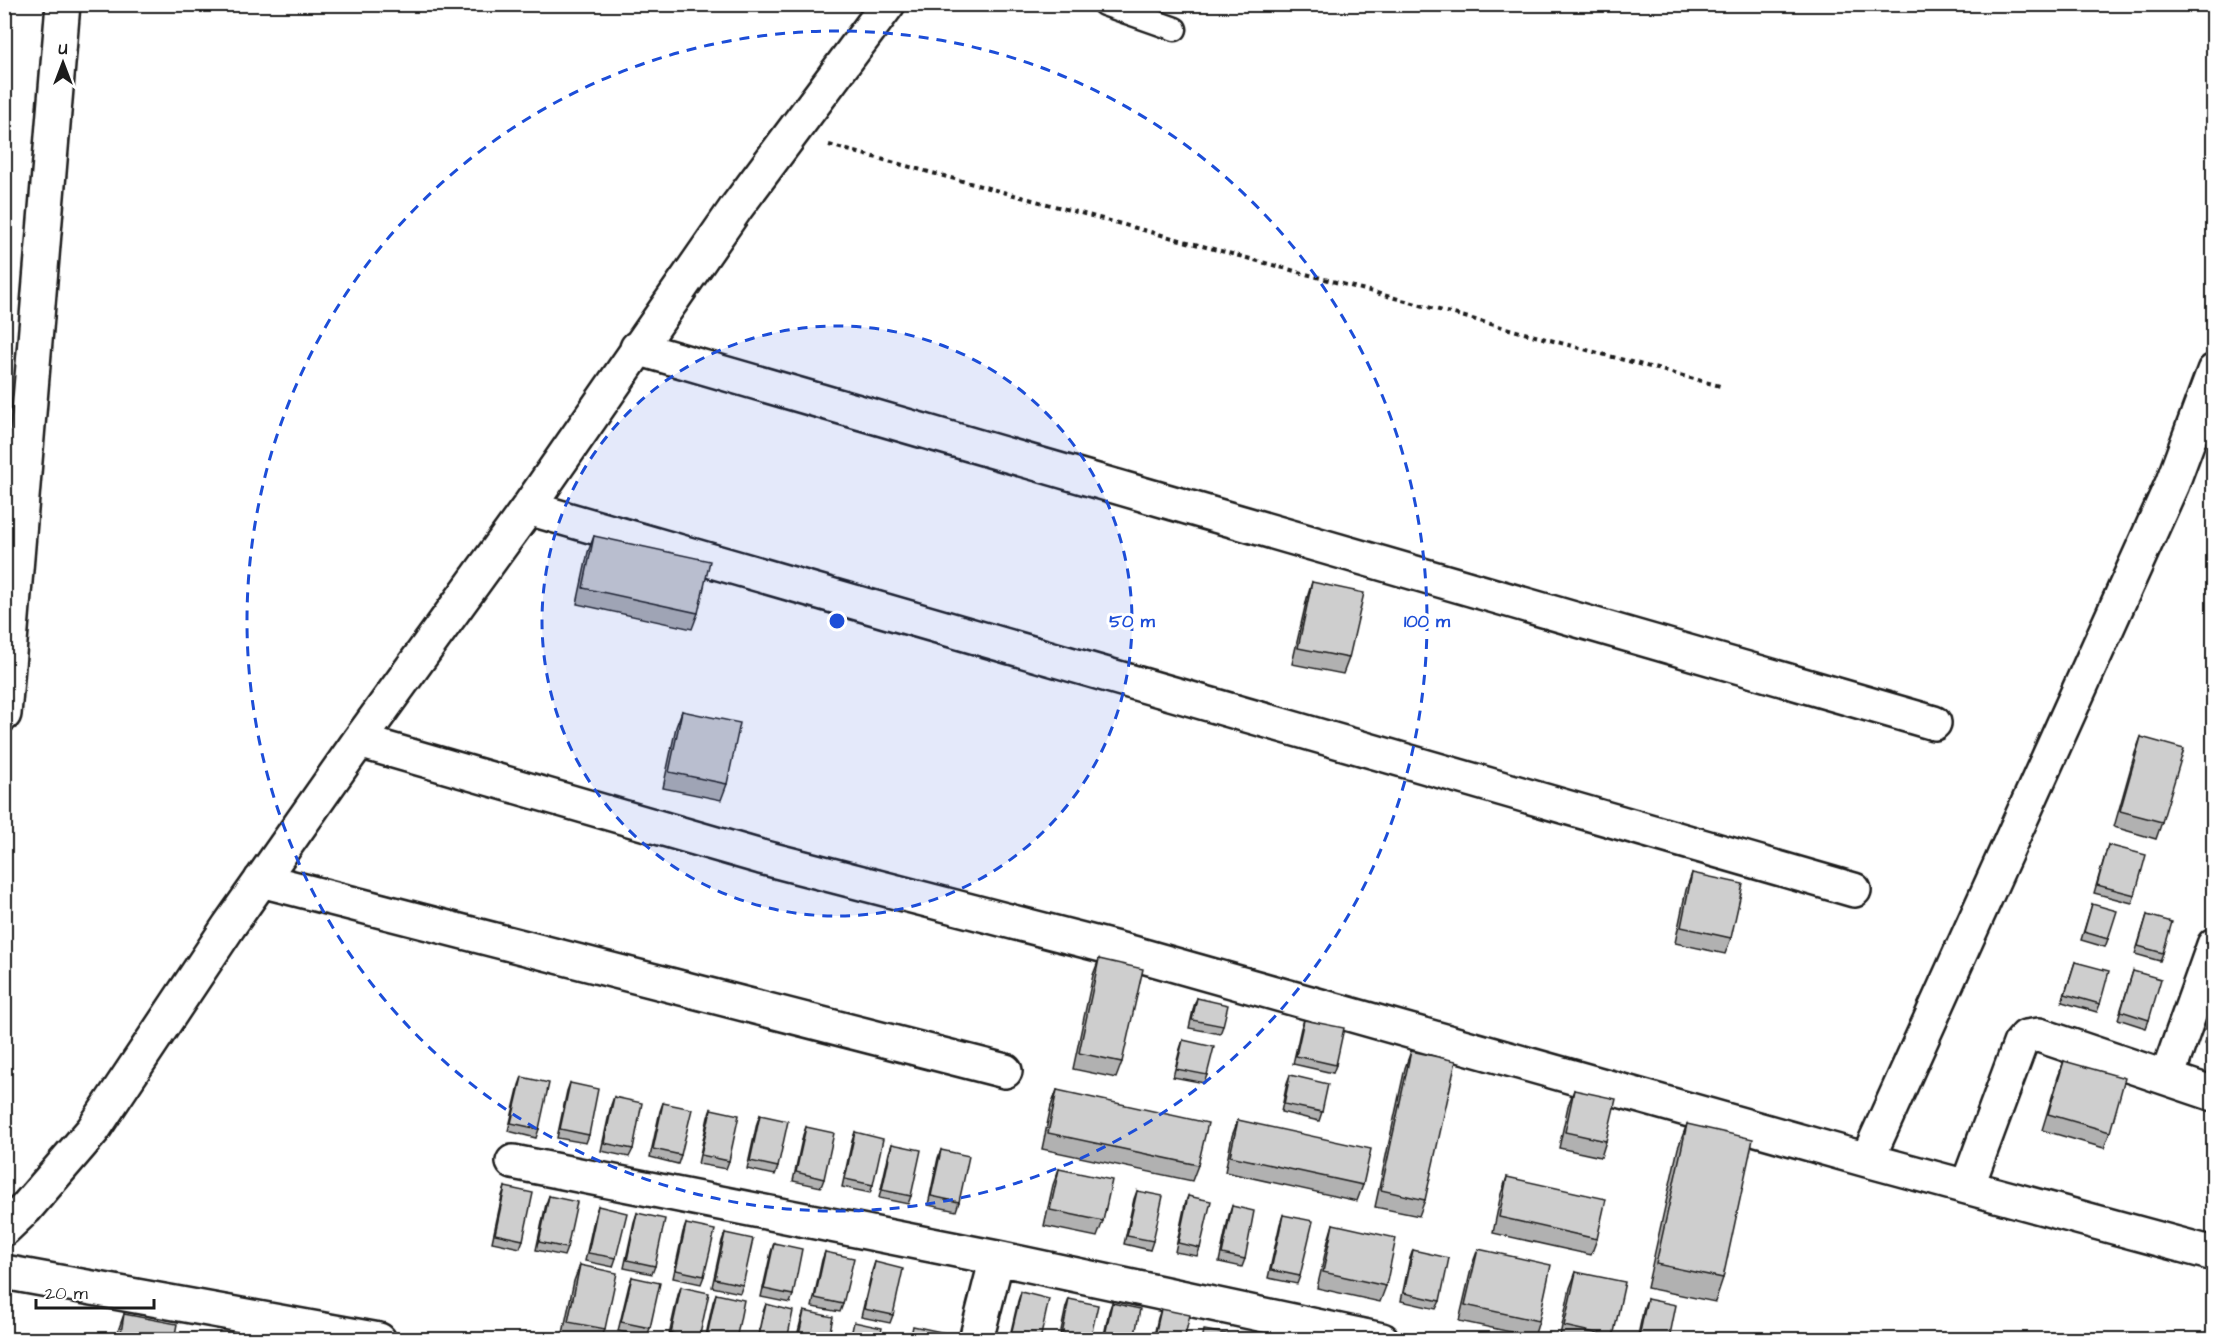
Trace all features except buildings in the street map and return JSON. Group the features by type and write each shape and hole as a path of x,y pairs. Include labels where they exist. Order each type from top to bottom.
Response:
{"street":[{"path":"4,714 63,4"},
{"path":"4,1229 26,1208 93,1130 222,935 358,741 528,508 637,348 888,4"},
{"path":"637,348 1934,723"},
{"path":"1867,1160 2172,484 2214,371"},
{"path":"528,508 1854,890"},
{"path":"358,741 761,857 1129,952 1867,1160 2214,1254"},
{"path":"261,880 1005,1071"},
{"path":"2167,1077 2214,945"},
{"path":"1967,1187 2020,1044 2026,1037 2039,1035 2214,1094"},
{"path":"513,1162 997,1258 1382,1340"},
{"path":"976,1340 997,1258"},
{"path":"4,1272 379,1340"}],"lane":[{"path":"1104,4 1175,29"}],"path":[{"path":"791,135 1720,386"}]}
